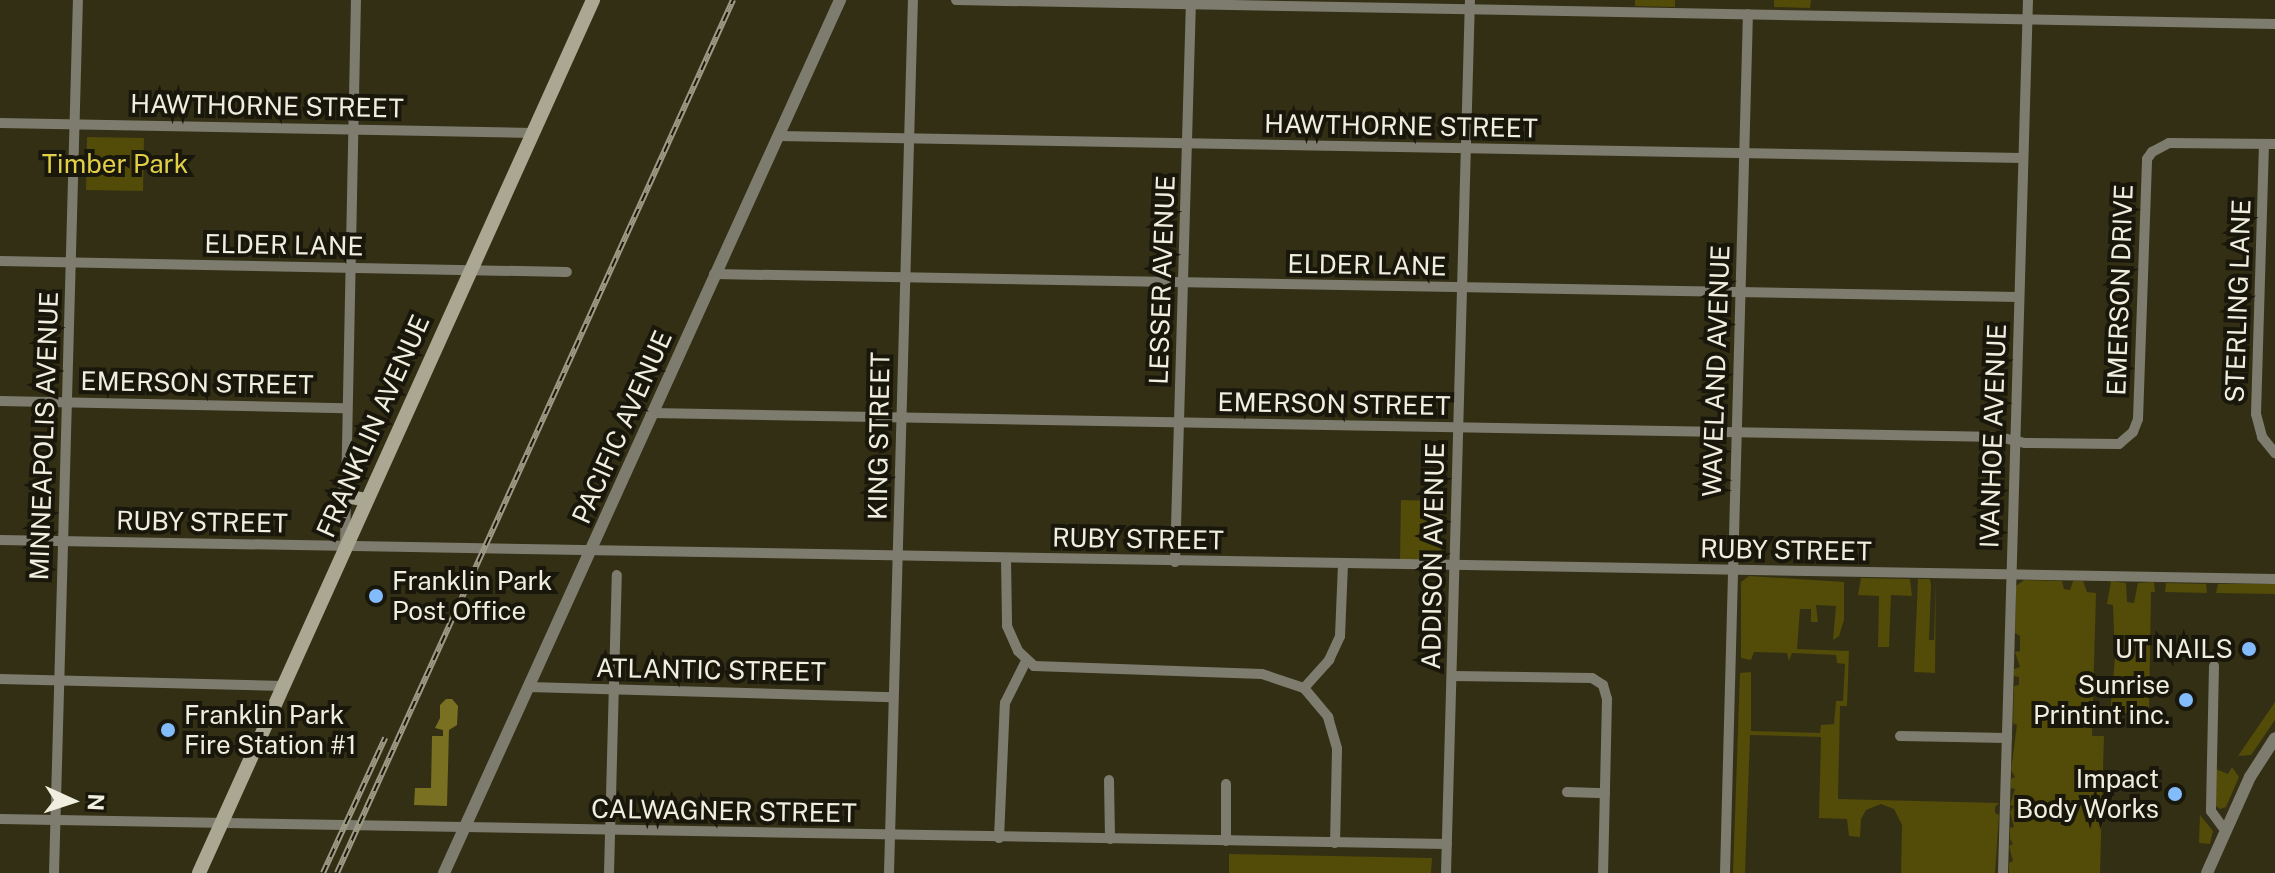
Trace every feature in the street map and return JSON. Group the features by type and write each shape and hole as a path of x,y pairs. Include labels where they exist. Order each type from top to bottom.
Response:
{"main road":[{"name":"FRANKLIN AVENUE","path":"199,873 593,0"},
{"path":"344,492 366,500"}],"street":[{"name":"MINNEAPOLIS AVENUE","path":"54,873 78,0"},
{"path":"345,548 345,408 356,0"},
{"name":"PACIFIC AVENUE","path":"444,873 840,0"},
{"name":"KING STREET","path":"889,873 913,0"},
{"path":"956,0 1470,5 1748,14 2275,24"},
{"name":"IVANHOE AVENUE","path":"2003,873 2028,0"},
{"name":"LESSER AVENUE","path":"1175,562 1191,2"},
{"name":"ADDISON AVENUE","path":"1446,873 1470,5"},
{"name":"WAVELAND AVENUE","path":"1725,873 1748,14"},
{"name":"HAWTHORNE STREET","path":"0,123 534,133"},
{"name":"HAWTHORNE STREET","path":"778,136 2023,158"},
{"name":"EMERSON DRIVE","path":"2015,440 2025,443 2119,444 2133,432 2138,419 2147,159 2152,152 2169,143 2270,144"},
{"name":"STERLING LANE","path":"2270,144 2256,414 2262,437 2275,453"},
{"name":"ELDER LANE","path":"0,261 567,272"},
{"name":"ELDER LANE","path":"714,274 2019,297"},
{"name":"EMERSON STREET","path":"0,401 345,408"},
{"name":"EMERSON STREET","path":"651,413 1999,437 2015,440"},
{"name":"RUBY STREET","path":"0,540 2275,579"},
{"path":"1006,559 1007,626 1026,661 1044,667 1262,674 1304,688 1328,717 1337,749 1335,843"},
{"path":"1304,688 1329,660 1340,636 1343,565"},
{"path":"609,873 617,575"},
{"path":"999,838 1005,703 1026,661"},
{"path":"2214,666 2211,811 2225,830"},
{"path":"1452,676 1598,681 1606,691 1603,873"},
{"path":"0,679 285,686"},
{"name":"ATLANTIC STREET","path":"528,687 893,697"},
{"path":"1900,736 2007,738"},
{"path":"2207,873 2250,777 2275,738"},
{"path":"1109,780 1110,839"},
{"path":"1226,784 1226,841"},
{"path":"1567,792 1605,793"},
{"name":"CALWAGNER STREET","path":"0,819 1447,844"}],"green space":[{"path":"1635,0 1675,0 1675,7 1635,6"},
{"path":"1774,0 1811,0 1810,8 1774,7"},
{"name":"Timber Park","path":"87,137 144,138 143,191 86,190"},
{"path":"1401,500 1442,501 1441,559 1400,559"},
{"path":"1749,576 1844,582 1844,620 1839,636 1833,640 1836,606 1816,605 1818,622 1811,622 1811,609 1800,609 1797,649 1849,651 1847,706 1840,706 1838,799 1999,803 1995,807 1995,813 1999,815 1995,873 1901,873 1902,825 1894,809 1881,804 1866,810 1861,819 1860,837 1849,836 1847,819 1819,818 1821,737 1750,735 1745,873 1733,873 1740,673 1751,672 1751,731 1820,733 1821,725 1834,724 1836,701 1843,701 1845,664 1837,663 1836,655 1792,653 1789,661 1787,653 1754,652 1751,660 1741,658 1741,582"},
{"path":"1861,578 1910,579 1912,596 1891,595 1889,647 1878,647 1879,596 1858,595"},
{"path":"1918,579 1930,579 1929,640 1934,640 1936,579 1935,673 1914,672"},
{"path":"2024,580 2062,581 2064,589 2070,590 2073,581 2083,581 2087,592 2096,593 2092,736 2104,736 2100,873 2009,873 2009,863 2013,861 2009,846 2013,844 2010,828 2014,827 2010,812 2014,806 2010,805 2015,789 2011,788 2011,779 2015,777 2011,770 2017,725 2013,723 2014,686 2019,685 2014,669 2020,667 2015,652 2020,651 2020,636 2015,633 2016,586"},
{"path":"2111,581 2126,583 2127,602 2134,603 2138,583 2154,582 2155,592 2151,592 2149,713 2110,713 2115,658 2113,605 2107,604"},
{"path":"2166,583 2206,584 2207,593 2165,592"},
{"path":"2218,584 2275,584 2275,594 2216,593"},
{"path":"2275,702 2275,720 2251,755 2238,756"},
{"path":"2232,767 2239,777 2226,807 2220,809 2216,806 2216,769 2228,774"},
{"path":"2200,815 2213,831 2210,844 2199,843"},
{"path":"1229,854 1432,858 1431,873 1229,873"}],"shaded area":[{"path":"446,699 452,699 458,706 457,725 449,730 447,806 414,805 415,788 431,788 432,736 443,736 443,730 435,728 440,718 440,705"}],"railway":[{"path":"337,873 733,0"},
{"path":"323,873 385,738"}],"place":[{"name":"Franklin Park Post Office","path":"376,596"},
{"name":"UT NAILS","path":"2249,649"},
{"name":"Sunrise Printint inc.","path":"2186,700"},
{"name":"Franklin Park Fire Station #1","path":"168,730"},
{"name":"Impact Body Works","path":"2175,794"}]}
